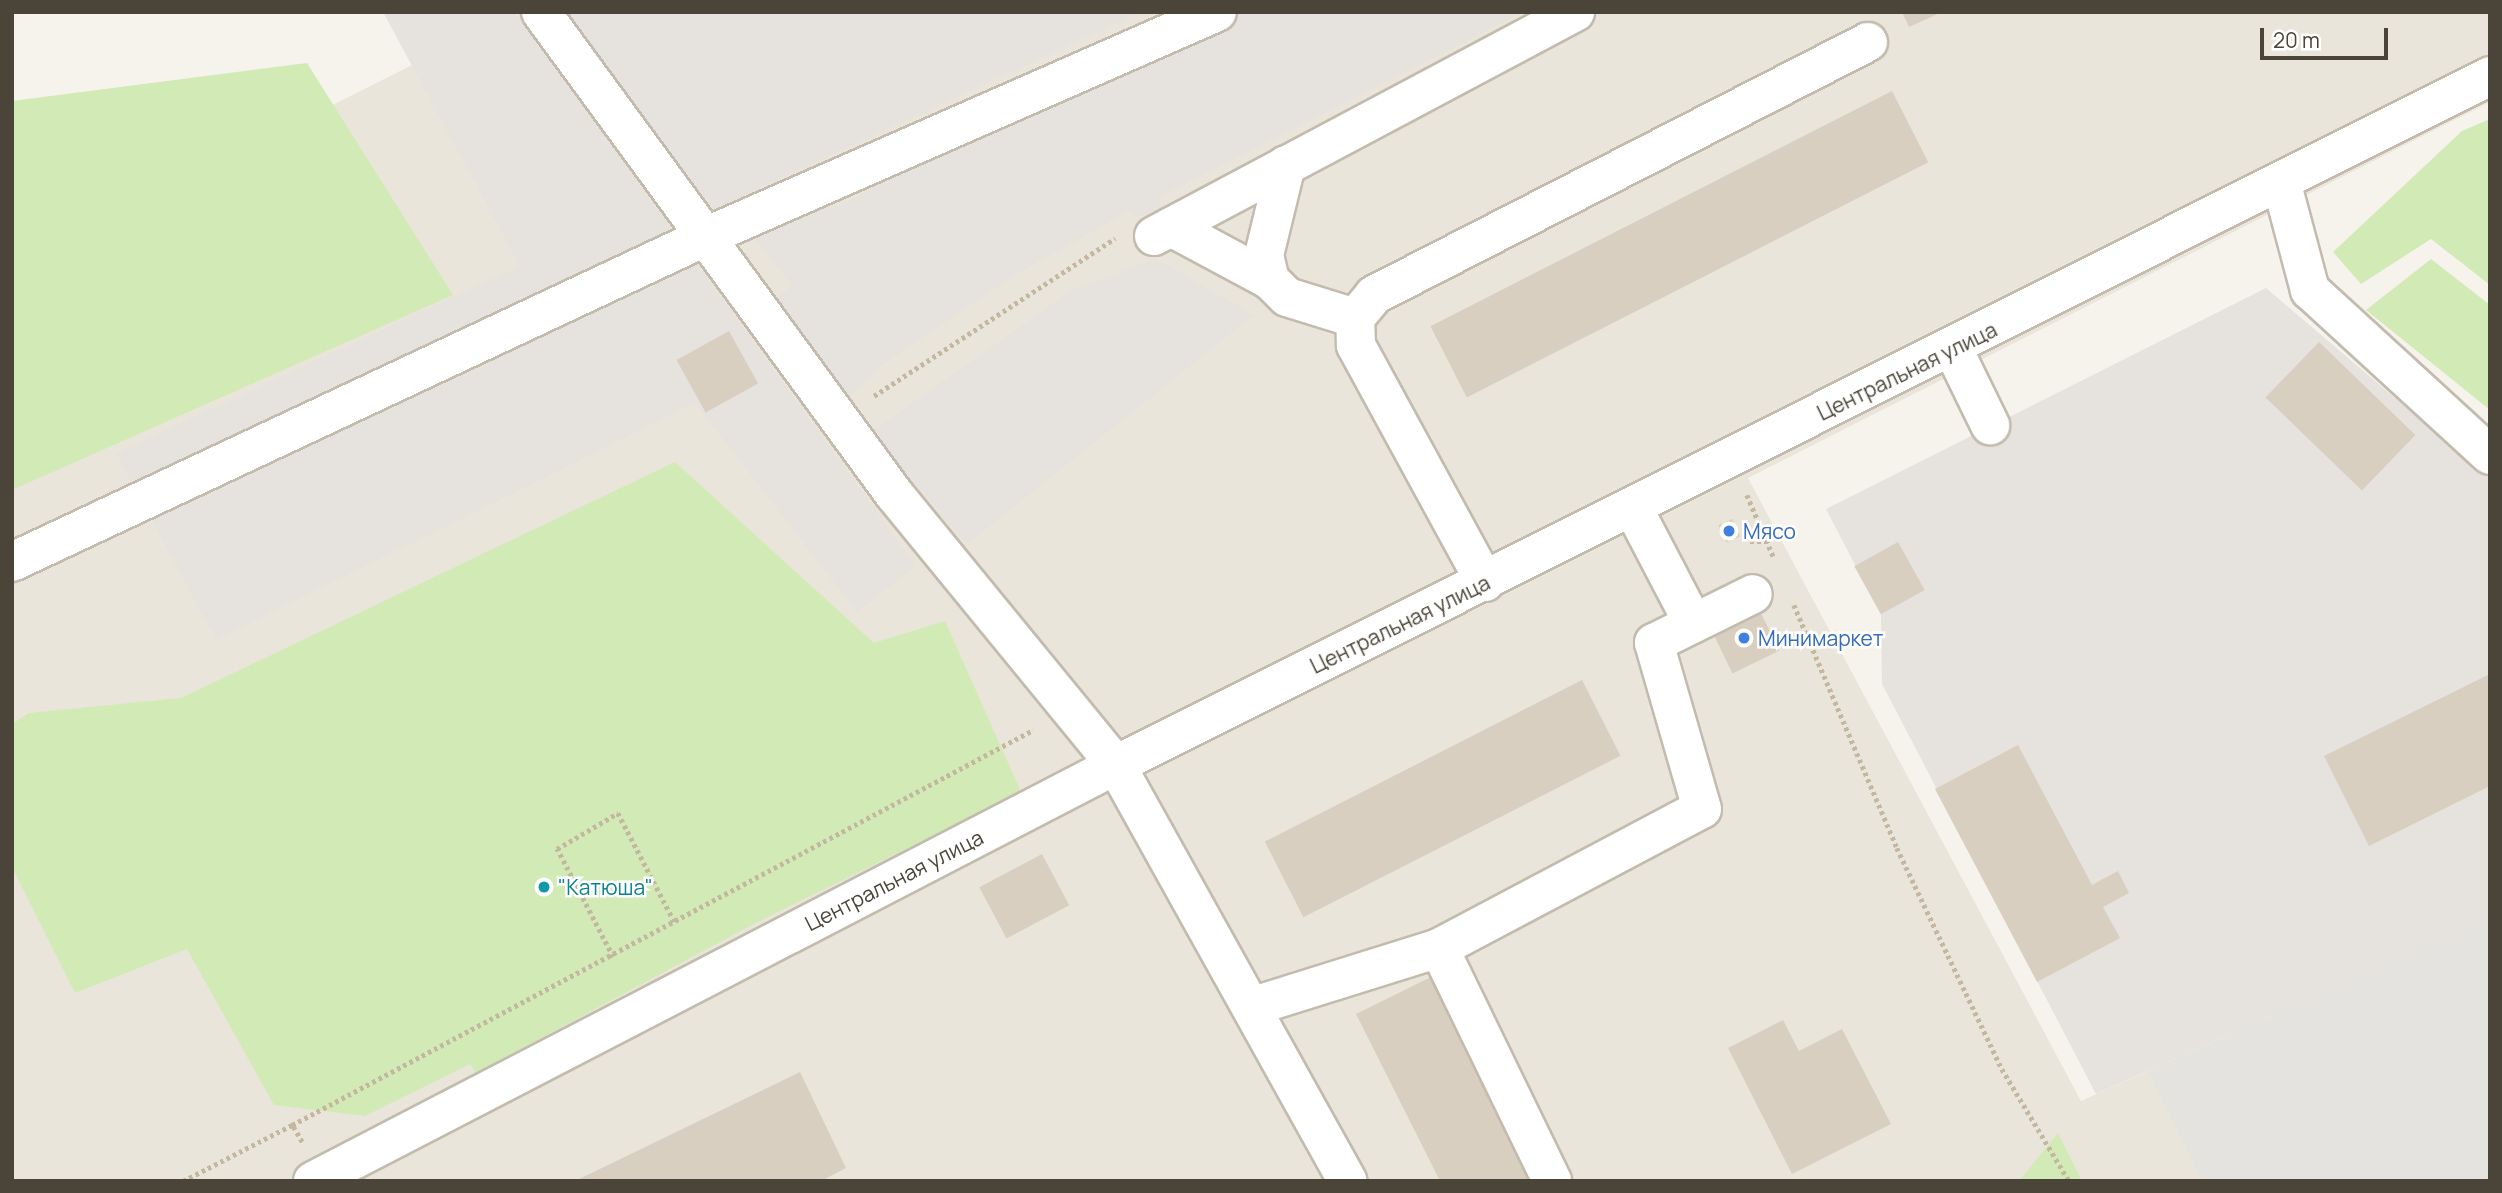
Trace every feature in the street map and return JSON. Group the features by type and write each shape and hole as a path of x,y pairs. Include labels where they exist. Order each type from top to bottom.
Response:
{"street":[{"path":"541,12 844,426 1116,765 1254,1006 1348,1181"},
{"path":"12,562 705,237 1217,12"},
{"path":"1162,231 1575,12"},
{"path":"1485,582 1356,345 1355,318 1374,295 1868,42"},
{"name":"Центральная улица","path":"317,1179 1116,765 2281,185 2490,76"},
{"path":"1270,280 1264,255 1286,166"},
{"path":"2281,185 2310,290 2490,455"},
{"path":"1162,231 1270,280 1287,297 1355,318"},
{"path":"1952,349 1990,425"},
{"path":"1633,509 1693,623"},
{"path":"1254,1006 1439,948 1702,808 1654,643 1773,585"},
{"path":"1439,948 1552,1181"}],"path":[{"path":"844,426 901,373 949,348 1059,271 1116,237 1162,231"},
{"path":"1731,459 1767,542 1773,585 2002,1069 2069,1181"},
{"path":"1749,542 1767,542"},
{"path":"183,1181 613,957 1042,725"},
{"path":"613,957 556,849 618,813 675,923"},
{"path":"292,1125 317,1179"}],"shaded area":[{"path":"383,12 514,12 916,566 857,612 695,403 216,640 116,453 520,266"},
{"path":"517,12 2490,12 2490,102 1748,478 2081,1101 2490,918 2490,1181 12,1181 12,267"},
{"path":"564,12 1141,12 714,209"},
{"path":"1221,12 1523,12 1158,198 1162,208 1136,218 1129,211 1020,272 883,364 850,397 775,300 792,285 753,237 828,201 833,210 1056,85"},
{"path":"1156,259 1254,315 967,544 871,432 1072,290"},
{"path":"2266,288 2490,479 2490,918 2096,1094 1882,684 1881,615 1826,509"},
{"path":"2490,918 2490,1181 2203,1181 2148,1071"}],"green space":[{"path":"307,63 453,295 12,490 12,101"},
{"path":"2490,119 2490,285 2431,239 2361,284 2333,252 2462,131"},
{"path":"2431,259 2490,305 2490,410 2366,310"},
{"path":"675,462 874,643 945,621 1021,792 750,926 476,1073 470,1064 365,1116 274,1105 187,949 75,993 12,867 12,724 29,713 181,698"},
{"path":"2058,1133 2082,1181 2019,1181"}],"building":[{"path":"1902,12 1942,12 1909,27"},
{"path":"1892,91 1928,162 1467,397 1430,326"},
{"path":"729,331 758,383 706,413 677,360"},
{"path":"2319,342 2415,435 2362,490 2266,397"},
{"name":"Мясо","path":"1732,519 1740,536 1726,543 1718,525"},
{"path":"1898,542 1925,590 1881,614 1854,566"},
{"name":"Минимаркет","path":"1756,603 1779,651 1732,673 1709,626"},
{"path":"2490,674 2490,786 2369,846 2324,756"},
{"path":"1582,680 1621,756 1303,917 1265,842"},
{"path":"2018,745 2092,885 2118,871 2129,893 2103,907 2120,938 2037,982 1935,789"},
{"path":"1042,854 1069,905 1007,939 979,887"},
{"path":"1437,974 1541,1181 1440,1181 1356,1014"},
{"path":"1783,1020 1799,1051 1842,1029 1891,1124 1792,1174 1728,1048"},
{"path":"800,1072 846,1168 821,1181 575,1181"}],"place":[{"name":"Мясо","path":"1729,531"},
{"name":"Минимаркет","path":"1744,638"},
{"name":"\"Катюша\"","path":"544,887"}]}
